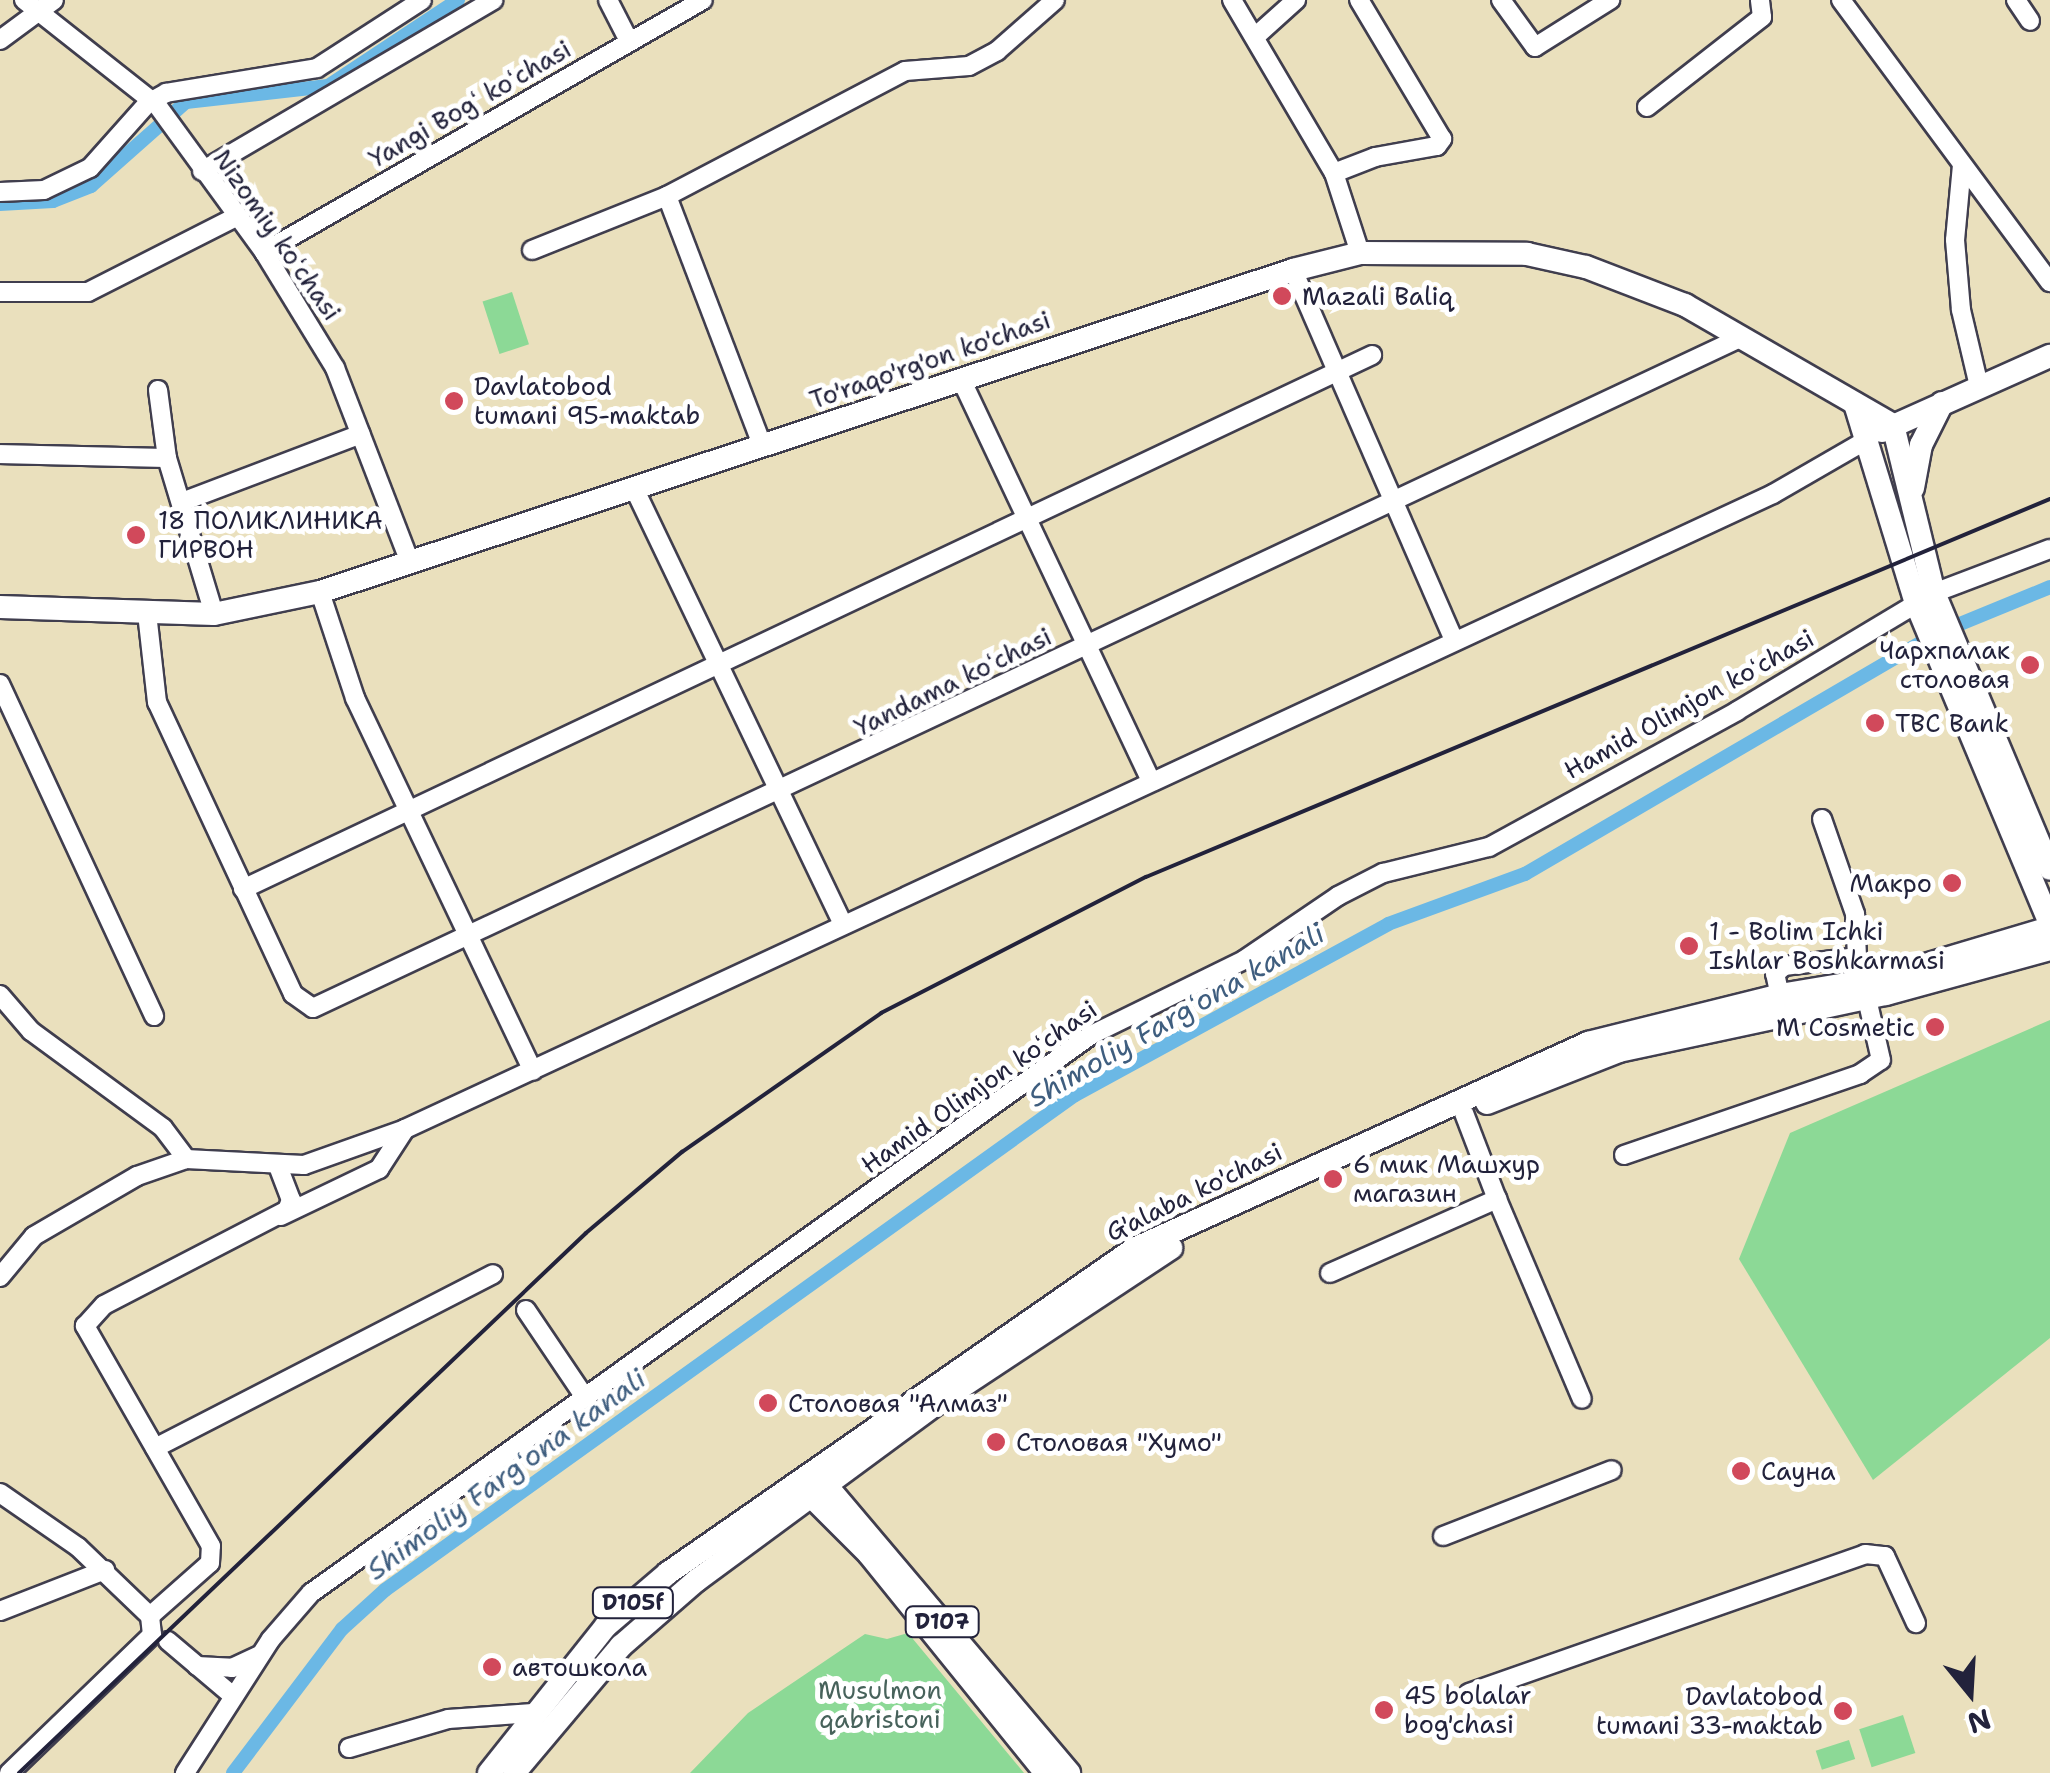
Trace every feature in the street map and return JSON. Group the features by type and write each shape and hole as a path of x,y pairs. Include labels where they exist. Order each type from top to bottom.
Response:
{"main road":[{"name":"To'raqo'rg'on ko'chasi","path":"0,607 214,614 320,592 635,490 961,378 1293,270 1360,253 1456,249 1586,266 1685,304 1856,408 1893,425"},
{"path":"1870,438 2050,356"},
{"path":"1911,501 1921,444 1942,403"},
{"path":"1856,408 2050,926"},
{"path":"1893,425 1911,501 1925,598"},
{"path":"1949,659 2050,869"},
{"name":"D105f","path":"2015,950 2050,926"},
{"name":"D105f","path":"2015,950 2050,949"},
{"name":"G'alaba ko'chasi","path":"514,1773 621,1646 696,1580 813,1485 1047,1317 1134,1249 1519,1072 1614,1035 1866,990 2015,950"},
{"name":"G'alaba ko'chasi","path":"1047,1317 1161,1253 1464,1113 1619,1052 1781,1003"},
{"name":"G'alaba ko'chasi","path":"489,1773 606,1626 729,1526 813,1485"},
{"name":"D107","path":"813,1485 1046,1773"},
{"name":"D107","path":"813,1485 1068,1773"}],"street":[{"path":"0,40 29,6 54,0"},
{"path":"0,192 44,190 90,168 152,104 198,84 243,84 317,68 422,0"},
{"path":"202,171 494,0"},
{"path":"608,0 629,41"},
{"name":"Yangi Bogʻ koʻchasi","path":"264,252 702,0"},
{"path":"532,250 666,196 905,71 968,66 997,51 1055,0"},
{"path":"1232,0 1334,173 1360,253"},
{"path":"1256,36 1296,0"},
{"path":"1334,173 1376,156 1437,146 1442,139 1359,0"},
{"path":"1502,0 1535,47 1610,0"},
{"path":"1647,107 1762,17 1760,0"},
{"path":"1841,0 2050,282"},
{"path":"2016,0 2030,21"},
{"name":"Nizomiy koʻchasi","path":"29,6 152,104 264,252 335,368 410,562"},
{"path":"1962,165 1955,240 1961,310 1979,386"},
{"path":"666,196 762,445"},
{"path":"0,292 88,292 236,217"},
{"path":"1293,270 1334,374 1452,638"},
{"name":"Yandama koʻchasi","path":"146,613 158,702 293,994 313,1008 778,793 1742,337"},
{"path":"244,889 1372,355"},
{"path":"961,378 1150,778"},
{"path":"158,390 167,458 214,614"},
{"path":"182,502 360,434"},
{"path":"0,1277 34,1236 78,1207 186,1159 304,1165 405,1129 1150,778 1773,494 1870,438"},
{"path":"0,454 167,458"},
{"path":"635,490 842,924"},
{"name":"Hamid Olimjon koʻchasi","path":"185,1773 260,1654 312,1593 1091,1035 1244,960 1338,896 1383,874 1488,847 1737,712 1925,598 2050,549"},
{"path":"320,592 354,698 411,809 533,1071"},
{"path":"0,684 154,1016"},
{"path":"1624,1156 1860,1074 1881,1060 1856,957 1855,914 1822,819"},
{"path":"1781,1003 1779,968 1856,957"},
{"path":"0,995 32,1030 163,1128 186,1159"},
{"path":"1464,1113 1582,1399"},
{"path":"150,1616 212,1554 86,1332 86,1321 104,1305 379,1168 405,1129"},
{"path":"276,1218 290,1200 278,1166"},
{"path":"1330,1272 1497,1200"},
{"path":"155,1448 493,1274"},
{"path":"526,1310 584,1396"},
{"path":"1443,1536 1612,1470"},
{"path":"0,1493 105,1570 150,1616 152,1636 9,1773"},
{"path":"1469,1694 1865,1554 1886,1556 1916,1623"},
{"path":"0,1611 105,1570"},
{"path":"168,1641 233,1696"},
{"path":"197,1666 232,1668 260,1654"},
{"path":"349,1748 448,1718 534,1713"}],"green space":[{"path":"512,292 529,344 500,354 483,302"},
{"path":"2050,1020 2050,1338 1873,1480 1739,1259 1790,1133"},
{"name":"Musulmon qabristoni","path":"908,1633 1024,1773 690,1773 748,1713 865,1634 887,1639"},
{"path":"1903,1715 1915,1753 1872,1767 1859,1729"},
{"path":"1849,1740 1855,1759 1822,1770 1816,1751"}],"waterway":[{"path":"0,204 53,201 91,186 186,102 328,86 458,0"},
{"name":"Shimoliy Fargʻona kanali","path":"233,1773 342,1629 385,1590 1075,1095 1388,924 1525,874 1938,633 2050,587"}],"railway":[{"path":"19,1773 586,1233 682,1152 881,1013 1146,877 2050,499"}],"place":[{"name":"Mazali Baliq","path":"1282,296"},
{"name":"Davlatobod tumani 95-maktab","path":"454,401"},
{"name":"18 ПОЛИКЛИНИКА ГИРВОН","path":"136,535"},
{"name":"Чархпалак столовая","path":"2030,665"},
{"name":"TBC Bank","path":"1875,723"},
{"name":"Макро","path":"1952,883"},
{"name":"1 - Bolim Ichki Ishlar Boshkarmasi","path":"1689,946"},
{"name":"M Cosmetic","path":"1935,1027"},
{"name":"6 мик Машхур магазин","path":"1333,1179"},
{"name":"Столовая \"Алмаз\"","path":"768,1403"},
{"name":"Столовая \"Хумо\"","path":"996,1442"},
{"name":"Сауна","path":"1741,1471"},
{"name":"автошкола","path":"492,1667"},
{"name":"45 bolalar bog'chasi","path":"1384,1710"},
{"name":"Davlatobod tumani 33-maktab","path":"1843,1711"}]}
